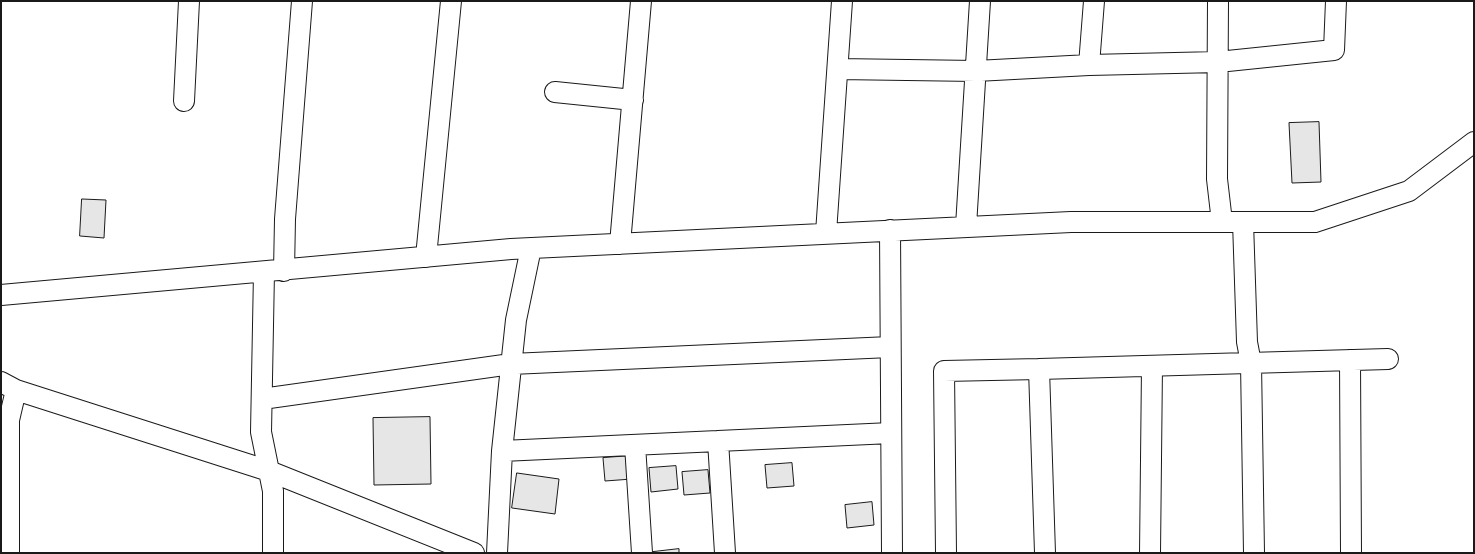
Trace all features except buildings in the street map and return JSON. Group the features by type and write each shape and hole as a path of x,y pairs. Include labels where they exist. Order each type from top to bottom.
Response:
{"street":[{"path":"184,101 189,1"},
{"path":"273,553 273,492 261,432 262,399 274,272 285,219 302,1"},
{"path":"426,257 451,1"},
{"path":"620,244 641,1"},
{"path":"826,233 842,1"},
{"path":"966,226 980,1"},
{"path":"1089,65 1094,1"},
{"path":"1218,1 1217,179 1222,222"},
{"path":"838,69 976,71 1089,65 1218,62 1334,50 1336,1"},
{"path":"555,92 633,100"},
{"path":"1,295 531,248 1071,222 1315,222 1409,191 1474,142"},
{"path":"1243,222 1250,363 1254,553"},
{"path":"890,230 892,553"},
{"path":"497,553 502,451 511,364 516,320 531,248"},
{"path":"262,399 511,364 890,347"},
{"path":"946,553 944,371 1388,359"},
{"path":"1350,360 1351,553"},
{"path":"1150,553 1152,366"},
{"path":"1039,369 1045,553"},
{"path":"9,553 9,386 269,471 474,553"},
{"path":"502,451 891,433"},
{"path":"718,441 725,553"},
{"path":"635,445 642,553"}]}
